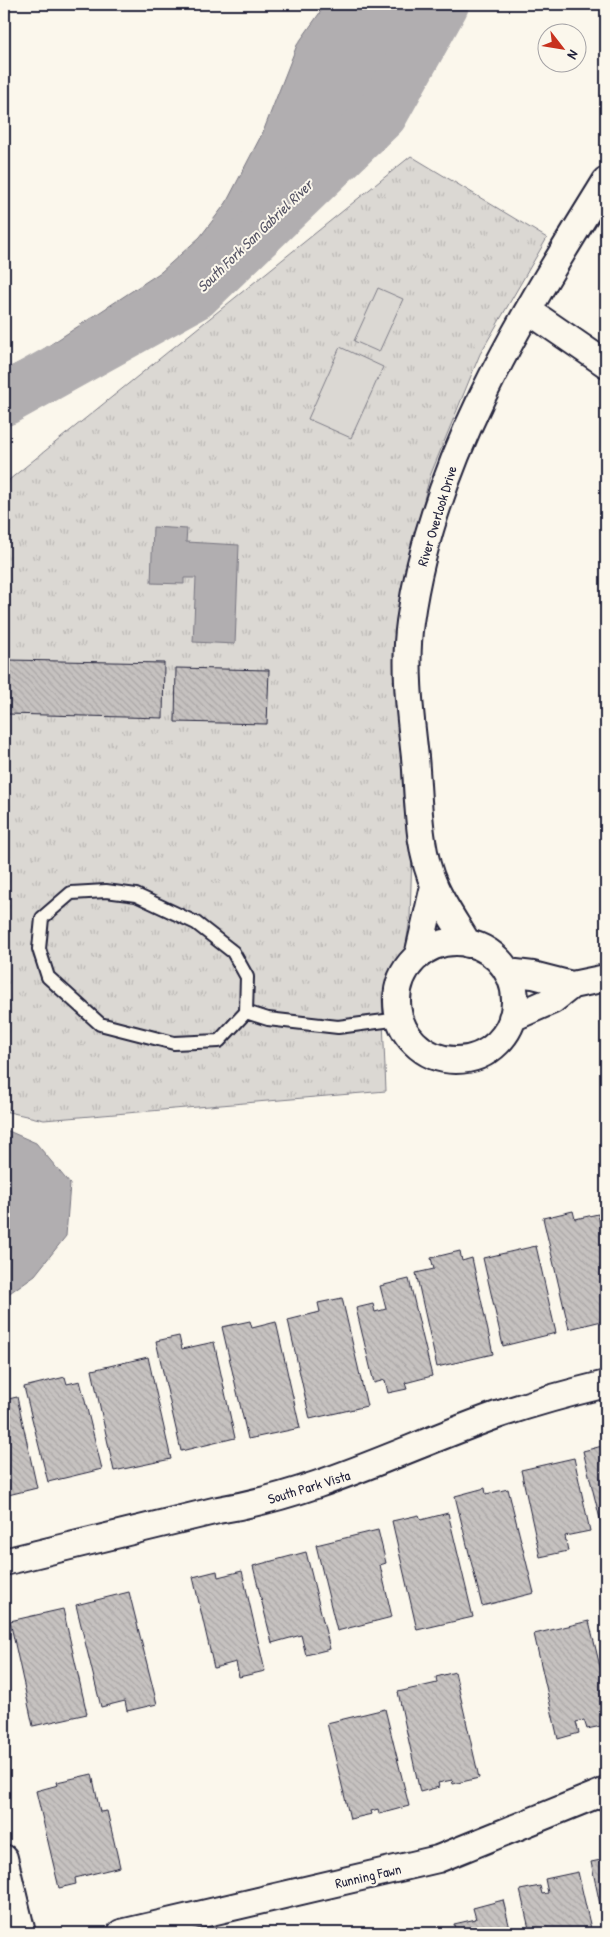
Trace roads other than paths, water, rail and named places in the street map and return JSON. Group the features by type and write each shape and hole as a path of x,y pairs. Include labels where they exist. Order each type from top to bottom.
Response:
{"street":[{"name":"River Overlook Drive","path":"434,886 424,851 410,704 410,623 424,554 456,451 498,363 606,181"},
{"path":"529,311 606,364"},
{"path":"434,886 468,944"},
{"path":"418,956 434,886"},
{"path":"451,942 468,944 491,954 507,972 515,1002 512,1018 504,1034 492,1048 476,1057 458,1061 440,1058 423,1051 410,1039 400,1019 397,1005 398,987 406,970 418,956 433,947 451,942"},
{"path":"507,972 532,975 572,985 606,978"},
{"path":"512,1018 553,1000 572,985"},
{"name":"South Park Vista","path":"4,1562 218,1510 248,1506 334,1481 496,1416 561,1395 606,1384"},
{"name":"Running Fawn","path":"121,1933 438,1859 606,1791"},
{"path":"4,1858 22,1933"}],"lane":[{"path":"106,891 136,895 196,922 233,952 247,977 246,1012 219,1041 174,1043 100,1024 48,977 39,949 42,918 71,893 106,891"},
{"path":"246,1012 268,1020 338,1027 400,1019"}],"water":[{"path":"326,4 433,4 361,114 266,236 218,275 97,357 4,411 4,370 33,356 161,272 200,237 226,203 263,132 297,45"},
{"path":"153,527 187,529 186,542 239,545 235,644 193,642 196,578 184,578 184,584 151,583"},
{"path":"4,1129 36,1143 70,1184 66,1236 35,1275 4,1297"}],"waterway":[{"name":"South Fork San Gabriel River","path":"4,400 195,294 382,114 443,4"}]}
